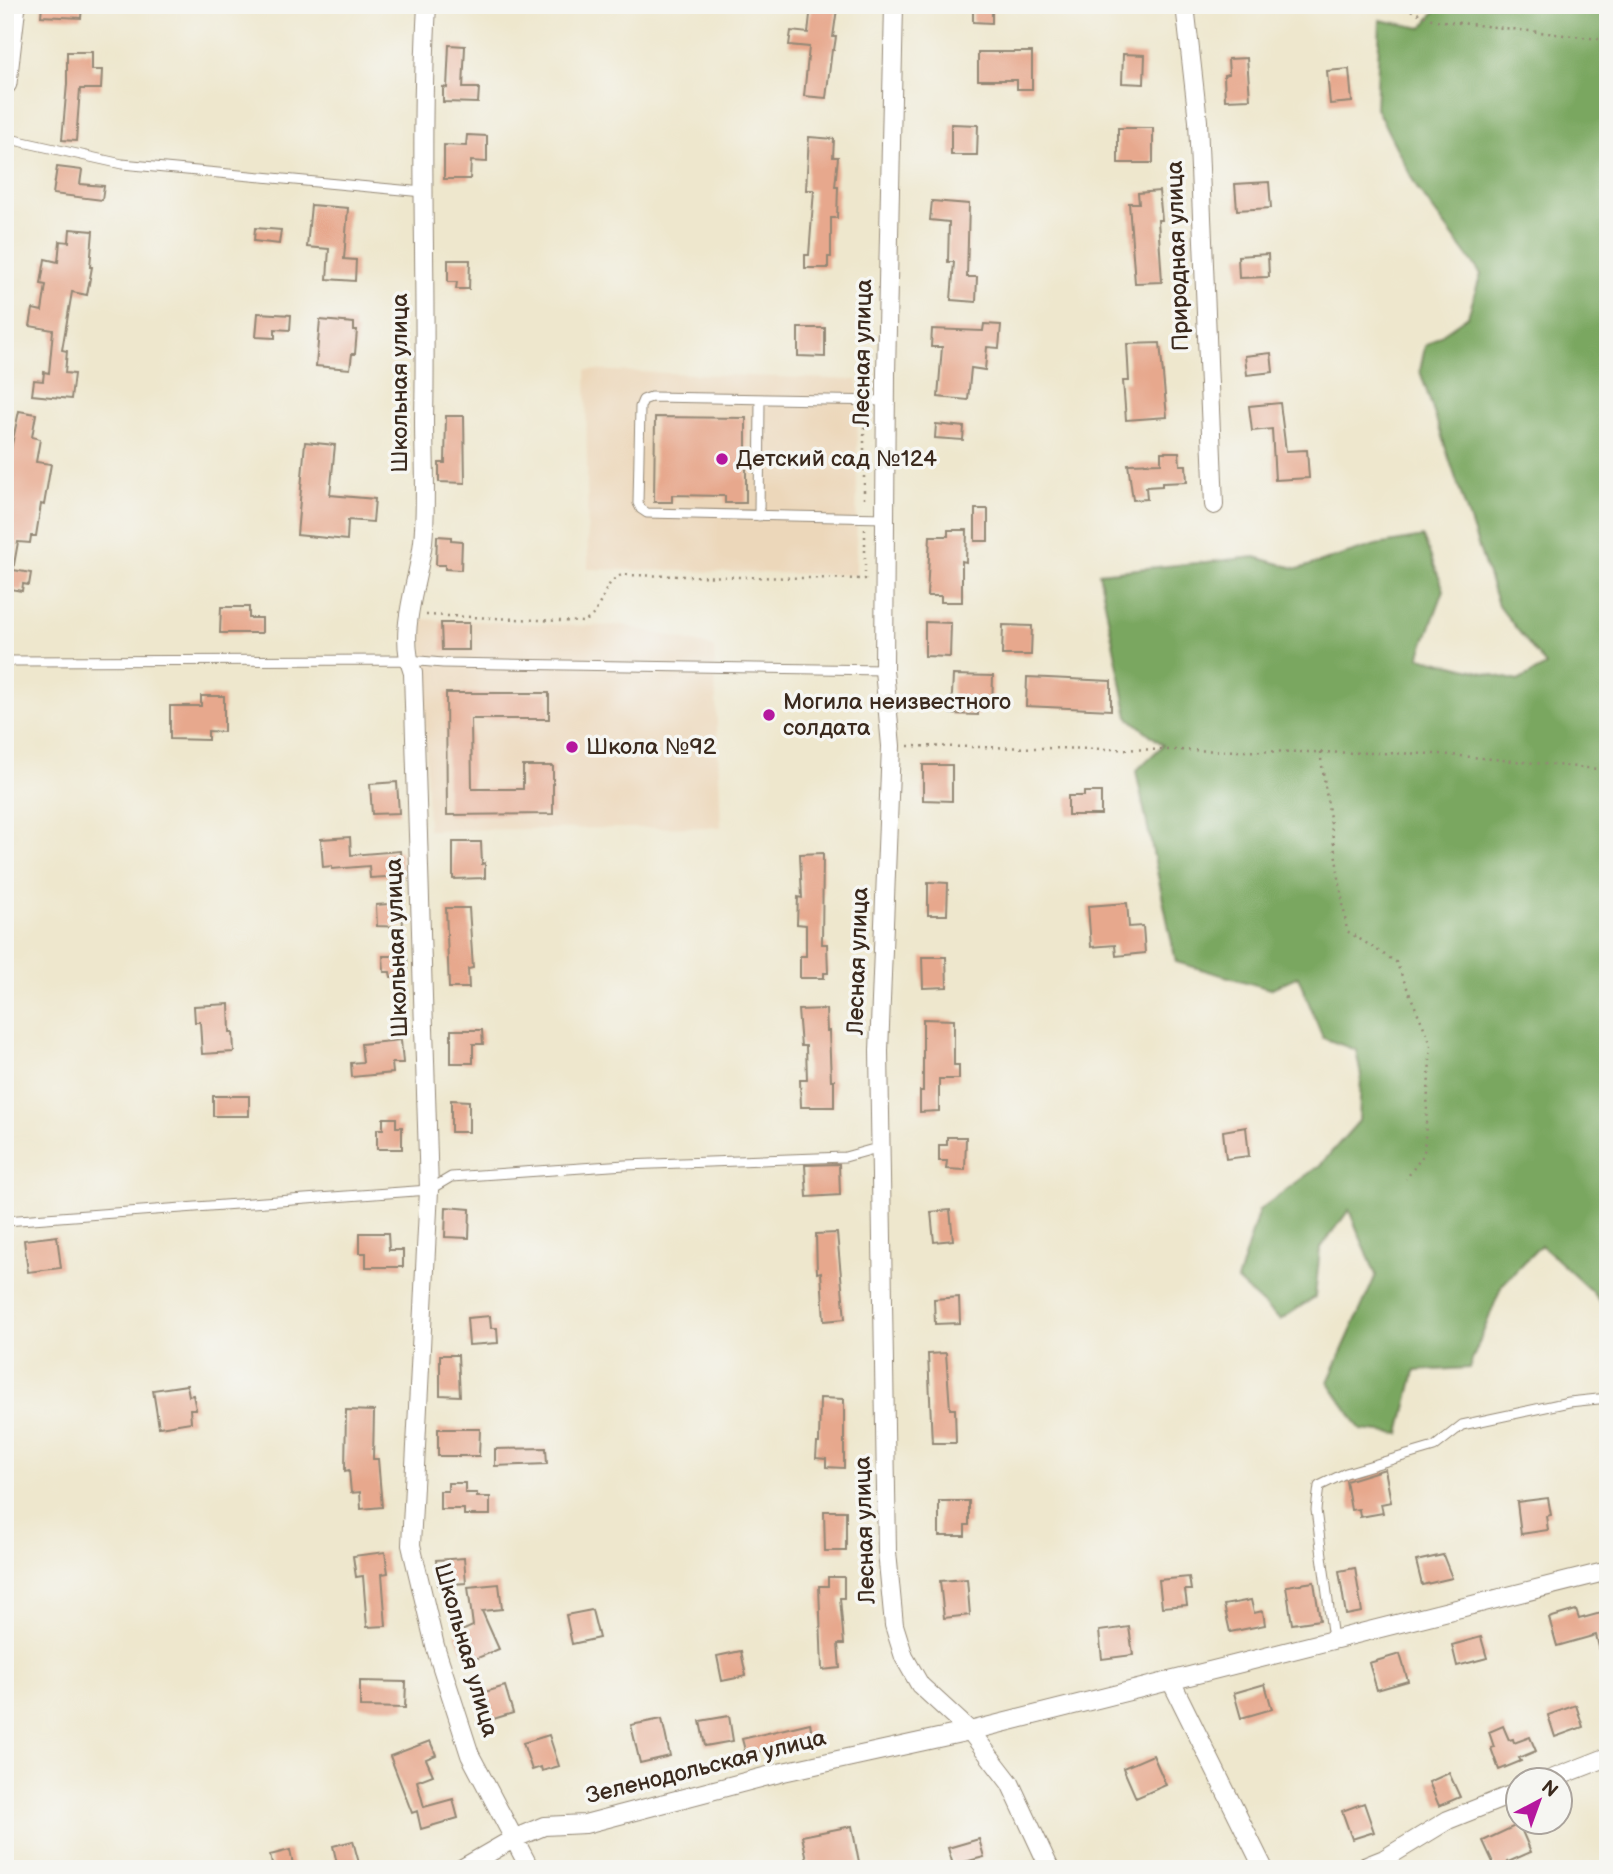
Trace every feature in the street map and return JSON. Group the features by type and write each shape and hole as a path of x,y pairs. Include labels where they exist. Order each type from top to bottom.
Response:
{"street":[{"path":"5,83 14,5"},
{"name":"Школьная улица","path":"427,5 424,192 426,341 422,542 409,614 408,660 413,673 429,1190 411,1545 435,1646 470,1755 530,1869"},
{"name":"Лесная улица","path":"894,5 884,670 891,746 879,1051 887,1552 894,1625 904,1657 920,1685 970,1731 1010,1783 1050,1869"},
{"name":"Природная улица","path":"1185,5 1198,121 1213,505"},
{"name":"Зеленодольская улица","path":"461,1869 513,1839 544,1826 585,1824 783,1772 970,1731 1608,1571"},
{"path":"1171,1681 1264,1869"},
{"path":"1574,1770 1608,1757"},
{"path":"1359,1869 1384,1859 1448,1820 1504,1798"}],"lane":[{"path":"5,138 122,163 424,192"},
{"path":"885,518 647,513 638,503 640,407 643,400 651,397 886,401"},
{"path":"759,516 760,399"},
{"path":"5,661 408,660 443,663 884,670"},
{"path":"5,1222 429,1190 451,1177 625,1165 845,1157 881,1147"},
{"path":"1333,1639 1316,1510 1319,1486 1346,1473 1434,1447 1462,1425 1569,1402 1608,1398"}],"path":[{"path":"1398,5 1434,20 1608,40"},
{"path":"409,614 583,622 591,619 610,583 615,577 622,575 865,579 864,401"},
{"path":"891,746 1440,754 1608,770"},
{"path":"1320,752 1347,930 1396,962 1432,1044 1424,1154 1406,1179"}],"shaded area":[{"name":"Детский сад №124","path":"586,370 858,380 856,575 588,569"},
{"name":"Школа №92","path":"422,619 623,625 714,647 721,827 428,830"}],"green space":[{"path":"1440,5 1608,5 1608,1311 1591,1291 1541,1245 1502,1285 1469,1368 1415,1371 1400,1434 1361,1430 1328,1382 1376,1275 1349,1210 1320,1249 1315,1297 1280,1320 1237,1281 1259,1210 1320,1165 1359,1121 1361,1076 1356,1050 1323,1038 1298,976 1270,989 1176,962 1136,771 1163,745 1128,717 1099,573 1255,557 1298,569 1376,545 1423,537 1444,590 1419,657 1518,681 1546,666 1498,605 1420,371 1425,346 1468,316 1481,274 1417,188 1376,108 1380,20 1422,28"}],"building":[{"path":"42,5 82,5 81,18 41,16"},
{"path":"973,5 992,5 992,23 973,22"},
{"path":"811,6 837,9 833,37 836,37 826,98 804,96 809,47 789,45 791,31 808,33"},
{"path":"449,45 465,46 463,88 479,88 478,103 443,102 443,87 447,88"},
{"path":"67,52 92,52 92,70 102,70 101,89 80,89 76,141 62,140"},
{"path":"978,52 1032,52 1032,89 1017,89 1017,80 978,80"},
{"path":"1123,54 1145,55 1144,84 1122,83"},
{"path":"1247,58 1250,99 1225,100 1224,75 1229,74 1228,59"},
{"path":"1349,69 1352,102 1330,104 1327,71"},
{"path":"951,124 978,125 977,155 951,155"},
{"path":"1118,128 1153,128 1153,163 1118,163"},
{"path":"467,135 487,136 487,162 471,161 470,179 444,179 444,145 466,146"},
{"path":"809,137 834,139 833,157 838,157 835,187 838,187 837,218 831,218 831,257 828,257 828,268 805,268 805,255 809,255 814,190 806,190"},
{"path":"57,167 82,170 80,184 104,186 102,200 53,194"},
{"path":"1269,182 1271,208 1237,210 1235,184"},
{"path":"1159,191 1162,282 1135,283 1129,203 1139,203 1138,193"},
{"path":"932,201 969,204 967,277 977,277 976,302 951,300 954,262 948,262 949,222 930,220"},
{"path":"311,205 348,208 344,259 356,260 355,281 327,279 329,249 307,247"},
{"path":"255,228 281,230 279,244 254,241"},
{"path":"70,229 93,231 92,267 87,295 72,292 62,350 67,351 65,373 74,374 71,399 32,395 34,380 43,381 44,372 49,373 53,330 30,326 33,309 42,311 46,285 41,284 45,259 58,262 60,241 69,242"},
{"path":"1268,254 1269,277 1239,278 1238,256"},
{"path":"448,260 470,260 469,289 456,289 457,282 448,282"},
{"path":"258,313 291,315 290,330 275,329 275,338 256,337"},
{"path":"320,320 354,323 354,330 357,330 355,354 352,354 350,369 316,366"},
{"path":"984,324 1001,325 999,348 987,347 985,370 971,368 968,400 938,397 942,347 931,347 932,329 983,331"},
{"path":"798,328 825,328 825,357 798,356"},
{"path":"1160,343 1167,417 1126,420 1123,381 1129,381 1127,344"},
{"path":"1271,353 1273,372 1247,375 1245,356"},
{"path":"1280,403 1286,451 1307,450 1309,478 1275,480 1272,429 1252,431 1249,406"},
{"path":"19,411 36,414 32,437 40,439 36,462 51,464 36,536 31,536 30,543 18,542 13,570 31,573 29,585 23,584 22,591 5,588 5,477"},
{"path":"446,416 464,416 465,483 439,482 439,463 445,463"},
{"path":"655,417 746,418 746,503 725,503 725,496 672,495 672,502 654,502"},
{"path":"936,424 964,427 963,440 935,438"},
{"path":"305,442 335,445 330,495 375,499 373,522 348,520 347,540 297,535"},
{"path":"1161,452 1179,452 1180,465 1186,465 1187,482 1146,487 1147,499 1133,500 1128,464 1161,463"},
{"path":"975,509 988,509 988,541 975,541"},
{"path":"948,530 967,530 966,562 962,561 962,602 941,602 941,596 927,596 930,536 948,536"},
{"path":"437,536 462,541 461,570 445,569 445,565 436,565"},
{"path":"221,607 249,607 249,618 262,618 262,633 220,633"},
{"path":"925,622 951,623 950,657 925,656"},
{"path":"441,623 469,623 469,650 442,650"},
{"path":"1003,625 1032,626 1031,655 1002,655"},
{"path":"953,675 993,676 992,708 978,707 978,715 951,714"},
{"path":"1027,677 1111,681 1111,710 1026,706"},
{"path":"446,693 549,693 549,719 471,719 472,789 523,789 523,766 553,766 553,814 447,815"},
{"path":"201,696 224,696 224,732 208,731 208,740 170,739 170,706 201,706"},
{"path":"923,765 952,765 952,801 923,800"},
{"path":"397,782 399,813 372,814 370,784"},
{"path":"1084,792 1101,792 1101,815 1068,815 1068,796 1084,796"},
{"path":"350,837 351,855 400,851 402,876 370,878 369,866 332,869 332,866 323,867 321,839"},
{"path":"453,842 481,842 485,878 453,879"},
{"path":"823,853 822,944 827,944 828,973 824,973 824,978 800,978 800,956 806,956 806,925 797,924 798,897 802,898 800,854"},
{"path":"928,882 948,883 947,915 928,915"},
{"path":"402,903 403,927 377,926 376,905"},
{"path":"1127,903 1129,927 1143,926 1145,953 1116,956 1115,945 1091,947 1088,906"},
{"path":"446,908 469,908 473,968 468,969 469,988 449,988"},
{"path":"383,956 407,956 408,977 391,977 390,972 384,972"},
{"path":"922,957 946,957 947,987 923,988"},
{"path":"229,1004 234,1052 202,1054 200,1022 195,1022 194,1006"},
{"path":"826,1009 831,1080 834,1080 834,1107 801,1107 800,1080 807,1080 806,1046 801,1046 798,1010"},
{"path":"923,1019 954,1020 954,1065 959,1065 959,1079 939,1079 939,1111 920,1112 920,1091 923,1091"},
{"path":"451,1030 482,1030 483,1044 473,1044 473,1063 451,1063"},
{"path":"401,1040 403,1063 392,1063 393,1073 352,1077 351,1063 363,1062 361,1044"},
{"path":"213,1096 249,1096 249,1116 213,1116"},
{"path":"451,1100 469,1101 469,1132 451,1132"},
{"path":"383,1118 396,1118 396,1127 402,1127 402,1149 377,1149 377,1129 383,1129"},
{"path":"1246,1127 1249,1156 1226,1159 1223,1131"},
{"path":"947,1137 966,1137 965,1170 946,1169 947,1161 939,1161 939,1145 947,1145"},
{"path":"839,1164 840,1195 807,1197 805,1165"},
{"path":"446,1207 470,1209 469,1238 445,1237"},
{"path":"950,1210 953,1240 934,1242 931,1212"},
{"path":"360,1233 388,1233 389,1250 403,1250 403,1267 366,1267 366,1253 360,1253"},
{"path":"837,1233 845,1319 824,1321 821,1272 817,1273 816,1234"},
{"path":"57,1236 61,1268 28,1272 24,1240"},
{"path":"959,1297 960,1323 935,1324 934,1299"},
{"path":"490,1316 491,1328 497,1328 498,1343 469,1345 467,1318"},
{"path":"946,1353 950,1409 955,1409 956,1443 932,1443 928,1354"},
{"path":"440,1355 458,1355 460,1396 440,1395"},
{"path":"187,1385 189,1396 193,1395 196,1409 190,1409 191,1422 159,1427 153,1390"},
{"path":"820,1398 844,1399 844,1468 826,1467 826,1459 816,1458"},
{"path":"346,1410 374,1411 373,1459 378,1459 382,1507 361,1509 360,1492 351,1493 349,1470 345,1471"},
{"path":"438,1429 480,1429 479,1456 438,1456"},
{"path":"546,1448 547,1464 495,1466 495,1449"},
{"path":"1385,1469 1391,1502 1381,1504 1383,1513 1360,1517 1359,1509 1351,1510 1346,1481"},
{"path":"448,1483 465,1483 465,1493 490,1497 490,1515 464,1515 464,1509 440,1509 440,1491 448,1491"},
{"path":"1548,1498 1551,1515 1546,1516 1548,1530 1521,1534 1517,1502"},
{"path":"939,1501 969,1501 969,1525 965,1525 965,1536 939,1536"},
{"path":"824,1511 846,1511 846,1551 825,1551"},
{"path":"385,1552 388,1573 382,1574 386,1626 367,1627 363,1576 356,1577 353,1556"},
{"path":"1443,1555 1452,1578 1422,1585 1416,1561"},
{"path":"464,1558 466,1583 438,1585 436,1560"},
{"path":"1355,1568 1362,1612 1346,1615 1339,1571"},
{"path":"828,1577 844,1577 844,1598 840,1598 844,1644 838,1644 840,1668 822,1670 819,1586 828,1586"},
{"path":"1189,1577 1191,1590 1185,1590 1187,1605 1162,1607 1159,1580"},
{"path":"967,1579 970,1615 944,1618 940,1581"},
{"path":"1314,1582 1320,1620 1292,1624 1286,1586"},
{"path":"499,1584 502,1609 482,1611 499,1649 473,1660 470,1652 465,1655 455,1634 473,1626 468,1587"},
{"path":"1251,1600 1254,1613 1263,1611 1265,1625 1230,1632 1224,1605"},
{"path":"592,1610 599,1638 572,1644 566,1615"},
{"path":"1576,1610 1579,1619 1608,1611 1608,1663 1603,1663 1596,1635 1557,1646 1549,1618"},
{"path":"1129,1627 1133,1655 1102,1659 1099,1631"},
{"path":"1481,1637 1487,1658 1457,1666 1452,1645"},
{"path":"741,1651 746,1676 722,1681 717,1656"},
{"path":"1400,1654 1408,1681 1377,1690 1369,1663"},
{"path":"360,1681 406,1682 405,1708 360,1707"},
{"path":"1265,1684 1272,1709 1241,1718 1234,1693"},
{"path":"505,1686 513,1713 490,1720 482,1693"},
{"path":"1576,1705 1583,1727 1555,1737 1548,1715"},
{"path":"729,1716 733,1741 705,1746 700,1721"},
{"path":"662,1719 670,1756 640,1763 631,1725"},
{"path":"810,1723 813,1739 746,1754 742,1739"},
{"path":"1503,1726 1509,1740 1513,1739 1514,1743 1530,1737 1536,1751 1499,1770 1491,1748 1494,1747 1489,1732"},
{"path":"549,1735 559,1766 542,1771 541,1767 532,1770 523,1743"},
{"path":"430,1741 436,1755 426,1759 433,1775 417,1781 424,1807 453,1799 458,1818 421,1829 417,1811 412,1813 390,1756"},
{"path":"1153,1755 1166,1785 1136,1798 1123,1768"},
{"path":"1449,1773 1460,1797 1439,1806 1429,1782"},
{"path":"1364,1803 1374,1832 1352,1839 1342,1811"},
{"path":"852,1826 859,1863 830,1869 809,1869 802,1836"},
{"path":"1504,1831 1504,1836 1524,1836 1531,1852 1508,1862 1511,1869 1496,1869 1483,1841"},
{"path":"979,1839 984,1857 953,1865 948,1848"},
{"path":"353,1841 359,1863 338,1868 333,1846"},
{"path":"290,1850 294,1869 273,1869 270,1855"}],"place":[{"name":"Детский сад №124","path":"722,459"},
{"name":"Могила неизвестного солдата","path":"769,715"},
{"name":"Школа №92","path":"572,747"}]}
